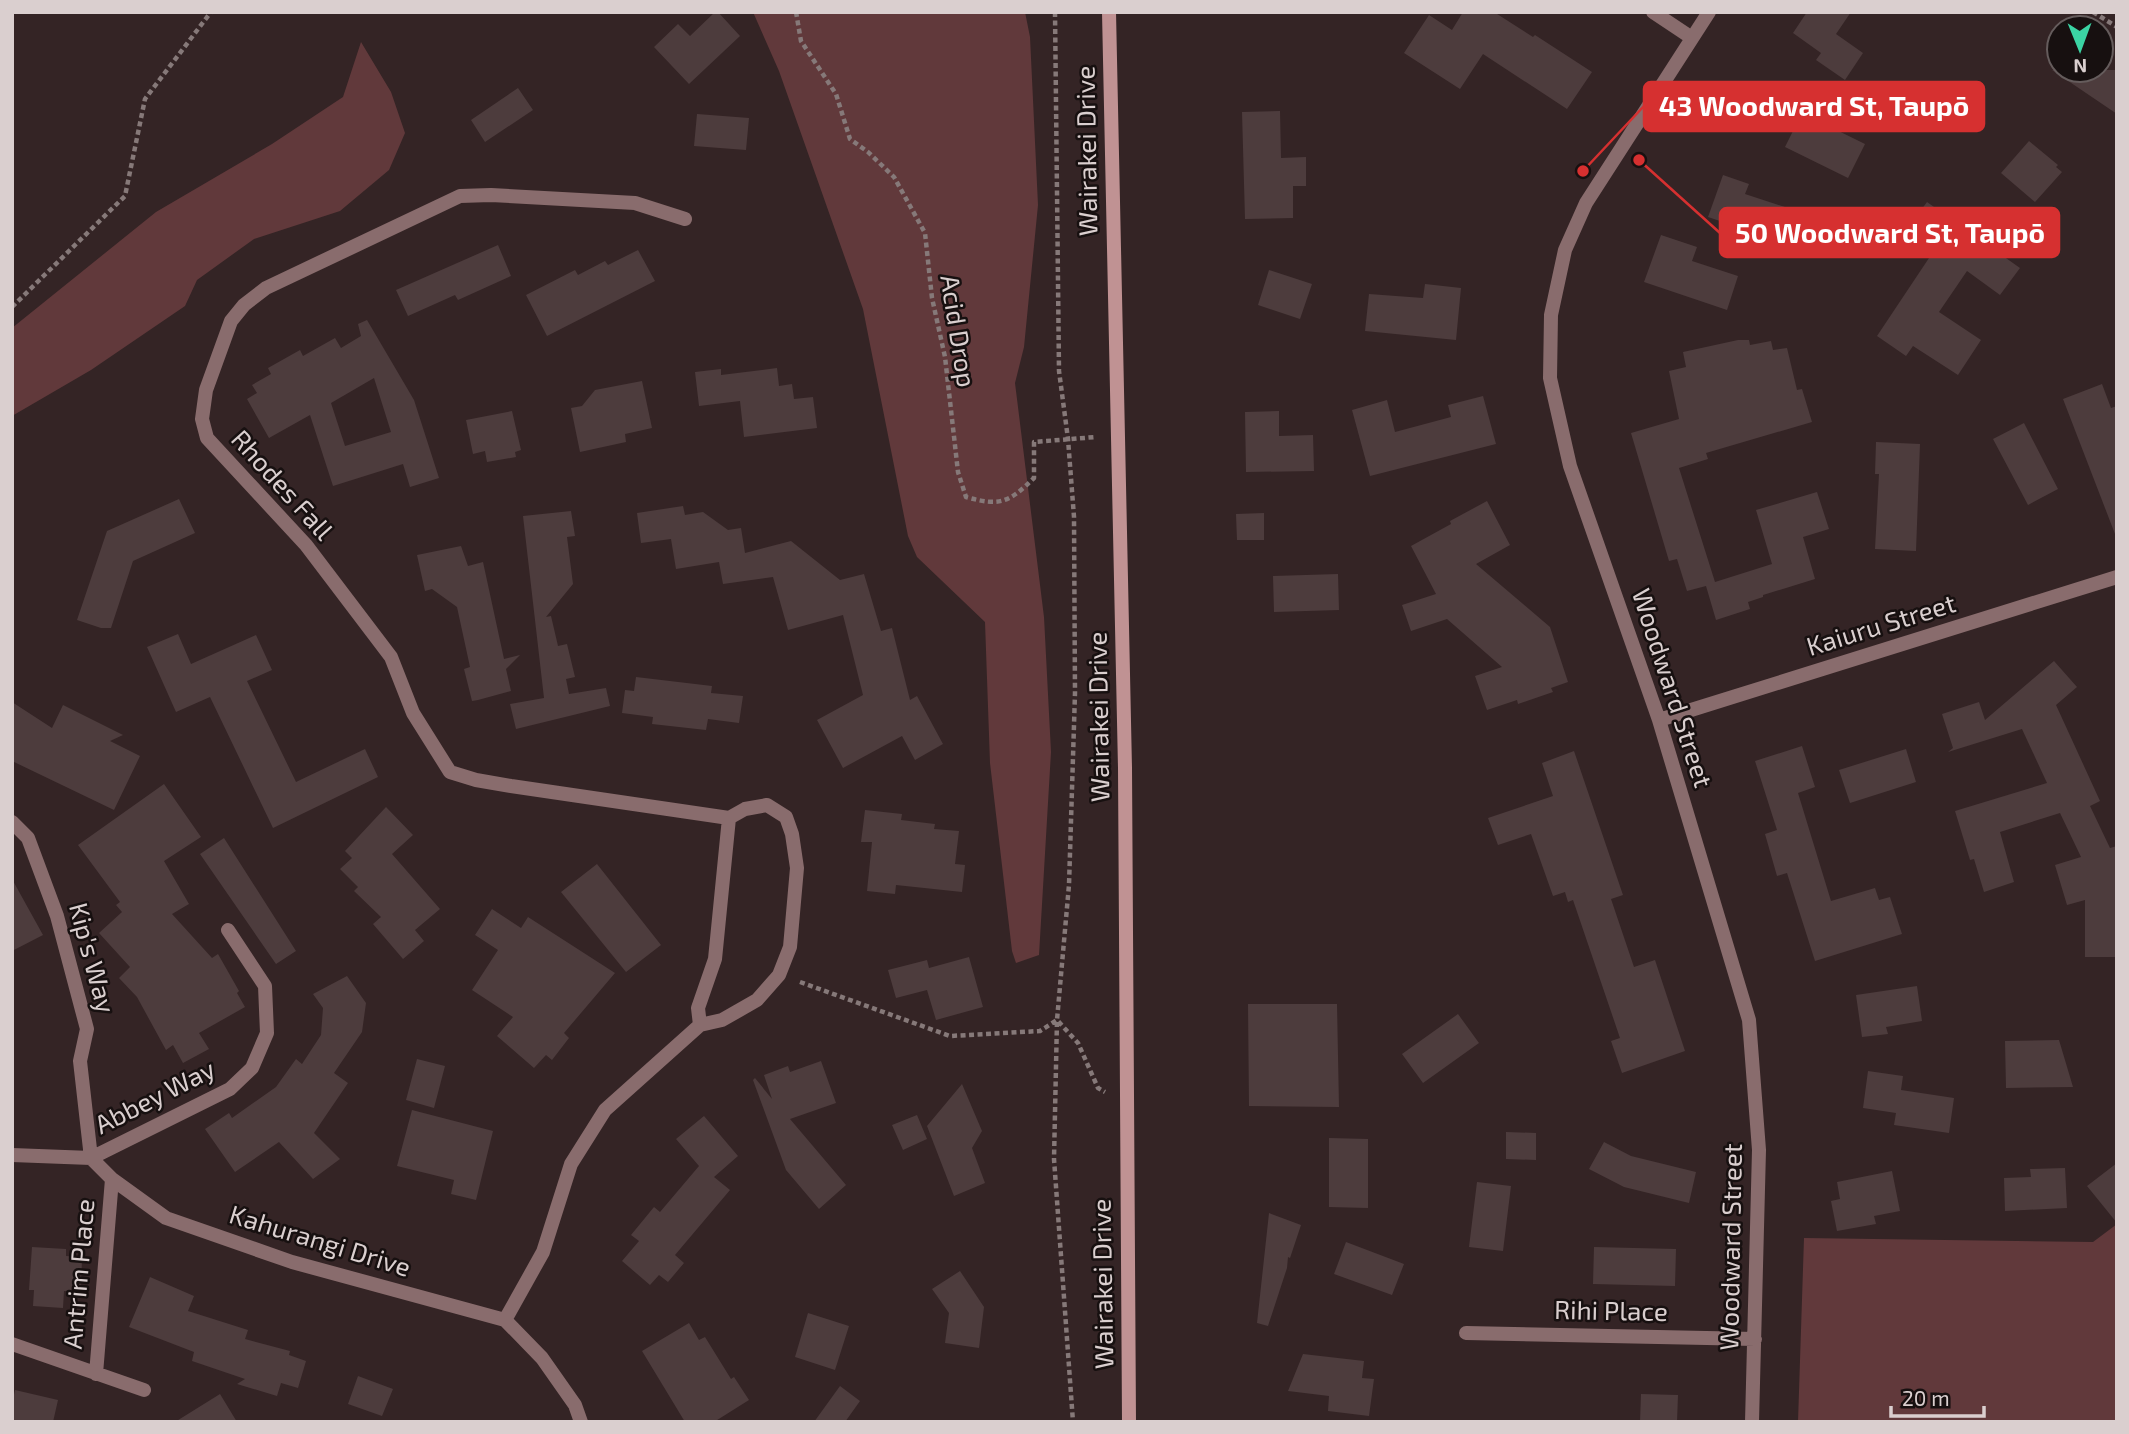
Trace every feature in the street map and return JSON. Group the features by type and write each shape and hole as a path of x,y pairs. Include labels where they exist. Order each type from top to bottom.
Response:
{"main road":[{"name":"Wairakei Drive","path":"1109,12 1125,781 1129,1422"}],"street":[{"path":"1653,12 1692,38"},
{"name":"Woodward Street","path":"1709,12 1586,203 1565,250 1551,315 1550,379 1570,466 1659,720 1749,1020 1759,1150 1752,1422"},
{"name":"Rhodes Fall","path":"685,219 635,203 491,194 460,196 266,288 244,305 231,321 206,390 202,419 207,438 306,545 391,657 414,713 450,772 511,786 729,818"},
{"name":"Kaiuru Street","path":"1659,720 2117,577"},
{"path":"581,1422 575,1405 542,1358 505,1320 543,1252 571,1164 604,1110 700,1025 722,1020 757,1000 779,975 790,947 797,868 792,834 786,817 767,805 745,809 729,818 715,959 698,1008 700,1025"},
{"name":"Kip's Way","path":"12,822 28,838 57,916 87,1029 80,1061 91,1158"},
{"name":"Abbey Way","path":"91,1158 230,1089 252,1068 267,1033 265,986 228,930"},
{"path":"12,1156 91,1158"},
{"name":"Kahurangi Drive","path":"91,1158 111,1179 166,1218 292,1262 505,1320"},
{"name":"Antrim Place","path":"96,1374 111,1179"},
{"name":"Rihi Place","path":"1466,1333 1755,1339"},
{"name":"Antrim Place","path":"12,1344 144,1390"}],"path":[{"path":"12,307 125,196 145,99 211,12"},
{"name":"Acid Drop","path":"796,12 801,41 836,94 850,139 894,177 925,233 932,298 945,356 958,472 966,497 988,504 1013,498 1034,478 1034,442 1118,435"},
{"path":"1055,12 1059,370 1074,517 1075,693 1069,885 1057,1020 1054,1159 1073,1422"},
{"path":"2093,12 2117,27"},
{"path":"779,975 950,1036 1040,1031 1057,1020"},
{"path":"1057,1020 1078,1043 1098,1088 1126,1105"}],"shaded area":[{"path":"753,12 1025,12 1030,37 1038,205 1024,347 1015,383 1044,617 1051,752 1039,955 1016,963 1012,951 990,763 985,622 917,557 908,536 863,309 779,71"},
{"path":"361,42 391,92 405,133 389,170 340,211 254,239 197,280 185,306 91,370 12,416 12,328 156,212 272,144 343,97"},
{"path":"2117,1224 2117,1422 1798,1422 1804,1238 2093,1242"}],"building":[{"path":"715,12 740,36 689,84 654,47 678,24 690,36"},
{"path":"1463,12 1494,12 1592,72 1567,109 1483,54 1460,89 1404,53 1429,15 1452,30"},
{"path":"1807,12 1851,12 1836,34 1863,53 1845,80 1816,60 1821,53 1793,33"},
{"path":"2117,70 2117,114 2073,84 2115,84"},
{"path":"518,88 533,110 485,142 471,120"},
{"path":"1280,111 1281,158 1306,157 1306,186 1293,186 1293,218 1245,219 1242,112"},
{"path":"1802,113 1865,144 1848,178 1785,147"},
{"path":"697,114 749,118 746,150 694,146"},
{"path":"2029,141 2058,165 2056,167 2062,172 2035,202 2001,173"},
{"path":"1723,175 1749,184 1745,194 1785,207 1774,239 1708,217"},
{"path":"1927,202 2020,268 2000,295 1967,271 1939,312 1981,340 1958,375 1913,346 1906,356 1877,336 1935,249 1907,229"},
{"path":"1661,235 1697,247 1692,261 1738,276 1727,310 1644,282"},
{"path":"498,245 511,276 458,300 455,295 408,316 396,290"},
{"path":"638,250 655,281 547,336 526,295 575,270 578,275 605,261 608,265"},
{"path":"1269,270 1312,284 1300,319 1258,305"},
{"path":"1425,284 1461,288 1456,340 1365,331 1369,294 1423,298"},
{"path":"367,320 414,400 439,478 410,487 403,464 333,486 310,415 269,438 247,399 257,393 252,385 271,374 268,368 300,350 303,356 335,338 341,348 361,336 358,324","holes":["374,378 391,432 345,446 331,403"]},
{"path":"1749,340 1750,345 1771,341 1773,350 1787,348 1797,390 1802,389 1812,422 1706,453 1708,459 1679,468 1715,582 1772,564 1756,510 1817,492 1829,529 1803,537 1815,579 1763,595 1748,602 1750,609 1716,620 1706,586 1687,591 1677,559 1669,561 1631,433 1679,419 1669,371 1686,367 1683,352"},
{"path":"777,368 779,386 792,384 794,399 813,397 817,428 744,437 740,401 699,406 695,372 721,369 721,375"},
{"path":"642,381 652,428 625,434 626,442 580,452 571,408 582,406 595,390"},
{"path":"2102,384 2111,408 2117,406 2117,534 2063,399"},
{"path":"1483,396 1496,444 1370,476 1352,410 1387,400 1395,432 1451,417 1448,405"},
{"path":"512,411 521,450 515,452 516,457 487,462 485,451 473,454 466,420"},
{"path":"1279,411 1279,436 1313,435 1314,471 1246,472 1245,412"},
{"path":"2024,423 2058,489 2028,505 1993,439"},
{"path":"1876,442 1920,444 1916,551 1875,549 1879,474 1875,474"},
{"path":"179,499 195,533 133,561 111,628 101,628 77,620 107,531"},
{"path":"1487,501 1510,545 1476,564 1550,627 1568,682 1551,688 1553,692 1518,704 1517,700 1487,710 1475,676 1502,667 1447,619 1411,631 1402,605 1436,594 1411,546"},
{"path":"683,506 685,515 703,512 728,530 741,528 745,553 791,541 840,580 864,574 881,631 892,628 910,700 917,696 943,744 915,760 902,736 843,768 817,720 863,695 843,615 788,630 773,577 723,584 719,562 676,569 671,539 641,543 637,513"},
{"path":"571,511 575,536 567,537 573,584 546,617 551,616 558,646 567,644 575,677 566,679 569,694 606,688 610,706 516,729 510,704 544,698 523,516"},
{"path":"1264,513 1264,540 1237,540 1236,514"},
{"path":"461,546 468,566 483,562 504,659 520,655 506,669 511,691 472,701 464,669 470,667 457,607 432,589 425,591 417,555"},
{"path":"1338,574 1339,610 1274,612 1273,576"},
{"path":"178,634 191,664 256,635 272,670 247,681 296,782 365,749 378,777 273,828 210,697 176,712 147,647"},
{"path":"2054,661 2077,687 2056,705 2100,801 2090,806 2110,848 2117,846 2117,957 2085,957 2085,900 2067,905 2055,865 2081,857 2060,813 2000,832 2014,882 1984,892 1974,859 1970,860 1955,811 2047,783 2022,729 1948,752 1953,748 1942,714 1979,702 1985,720"},
{"path":"636,677 712,686 711,693 743,696 739,723 708,719 706,730 652,724 653,717 622,713 625,690 634,691"},
{"path":"12,702 52,728 63,705 123,735 110,741 140,756 114,810 12,761"},
{"path":"1802,746 1815,787 1798,793 1831,901 1875,888 1879,900 1890,897 1902,934 1815,961 1787,873 1777,876 1765,834 1777,830 1755,761"},
{"path":"1906,749 1916,782 1850,803 1839,770"},
{"path":"1574,751 1623,895 1611,899 1634,967 1655,960 1685,1051 1622,1073 1611,1041 1620,1038 1573,900 1568,902 1565,892 1553,896 1531,834 1498,845 1488,818 1553,796 1542,763"},
{"path":"164,784 201,837 164,861 189,904 172,914 212,958 218,954 245,1007 199,1033 209,1049 183,1063 173,1045 166,1050 137,997 119,978 130,967 99,933 122,912 116,905 120,902 78,845"},
{"path":"386,807 413,835 392,854 440,909 415,930 424,941 403,959 373,924 381,917 354,891 358,887 340,869 352,858 345,851"},
{"path":"865,810 902,814 901,820 935,824 934,829 959,831 955,864 965,865 962,892 896,885 895,894 867,891 872,842 861,842"},
{"path":"224,838 296,951 276,964 200,854"},
{"path":"597,864 661,945 626,972 561,892"},
{"path":"12,879 43,935 12,951"},
{"path":"492,909 521,928 528,917 615,973 564,1033 569,1038 552,1060 546,1055 534,1068 497,1036 513,1017 472,990 498,950 475,935"},
{"path":"969,957 983,1007 936,1020 927,990 896,998 888,970 927,960 929,968"},
{"path":"347,976 366,1003 362,1032 334,1073 348,1083 314,1133 340,1159 313,1179 279,1142 235,1172 205,1129 229,1113 232,1118 276,1087 296,1059 302,1064 321,1035 323,1008 313,994"},
{"path":"1917,986 1922,1021 1886,1027 1888,1034 1862,1037 1856,995"},
{"path":"1248,1004 1337,1004 1339,1107 1249,1106"},
{"path":"1458,1014 1479,1043 1423,1083 1402,1054"},
{"path":"2059,1040 2073,1087 2006,1088 2005,1041"},
{"path":"417,1059 445,1066 434,1108 406,1100"},
{"path":"821,1061 836,1103 790,1119 846,1185 819,1209 786,1170 753,1080 755,1078 772,1099 764,1075 788,1066 790,1072"},
{"path":"1868,1071 1903,1076 1901,1090 1954,1098 1949,1133 1894,1125 1896,1113 1863,1108"},
{"path":"962,1084 982,1131 972,1148 985,1183 954,1196 927,1126"},
{"path":"412,1110 493,1131 476,1200 451,1194 454,1180 397,1166"},
{"path":"917,1115 927,1139 903,1150 892,1125"},
{"path":"704,1116 738,1156 714,1177 730,1190 675,1255 684,1263 668,1282 659,1275 650,1285 622,1261 639,1241 631,1235 654,1207 660,1212 699,1166 676,1139"},
{"path":"1506,1132 1536,1133 1536,1160 1506,1159"},
{"path":"1329,1138 1368,1139 1368,1208 1329,1207"},
{"path":"1604,1142 1631,1156 1696,1172 1689,1203 1624,1187 1589,1169"},
{"path":"2117,1163 2117,1223 2087,1186"},
{"path":"2065,1168 2067,1208 2005,1211 2004,1178 2031,1177 2030,1169"},
{"path":"1892,1171 1900,1211 1874,1216 1876,1224 1837,1231 1831,1201 1840,1199 1837,1182"},
{"path":"1477,1182 1511,1186 1503,1251 1469,1247"},
{"path":"1269,1213 1301,1225 1290,1258 1288,1257 1287,1268 1268,1326 1257,1323"},
{"path":"1346,1242 1404,1264 1392,1295 1334,1274"},
{"path":"32,1247 66,1249 66,1256 82,1257 81,1292 64,1291 63,1308 33,1306 34,1290 29,1290"},
{"path":"1594,1247 1676,1249 1675,1286 1593,1284"},
{"path":"960,1271 984,1307 979,1348 945,1343 949,1313 932,1289"},
{"path":"150,1277 194,1296 188,1311 248,1330 245,1339 290,1351 289,1355 306,1361 298,1388 281,1383 277,1396 237,1384 245,1379 192,1361 194,1352 129,1327"},
{"path":"808,1313 849,1326 835,1370 795,1357"},
{"path":"689,1323 699,1340 705,1337 731,1379 734,1377 749,1400 714,1422 685,1422 642,1351"},
{"path":"1303,1354 1364,1361 1362,1378 1374,1379 1369,1416 1328,1411 1329,1396 1288,1391"},
{"path":"358,1376 393,1389 382,1416 348,1404"},
{"path":"840,1386 860,1401 845,1422 814,1422"},
{"path":"15,1390 58,1400 53,1422 12,1422"},
{"path":"220,1394 237,1422 175,1422"},
{"path":"1641,1394 1678,1395 1677,1422 1640,1422"}],"place":[{"name":"50 Woodward St, Taupō","path":"1639,160"},
{"name":"43 Woodward St, Taupō","path":"1583,171"}]}
